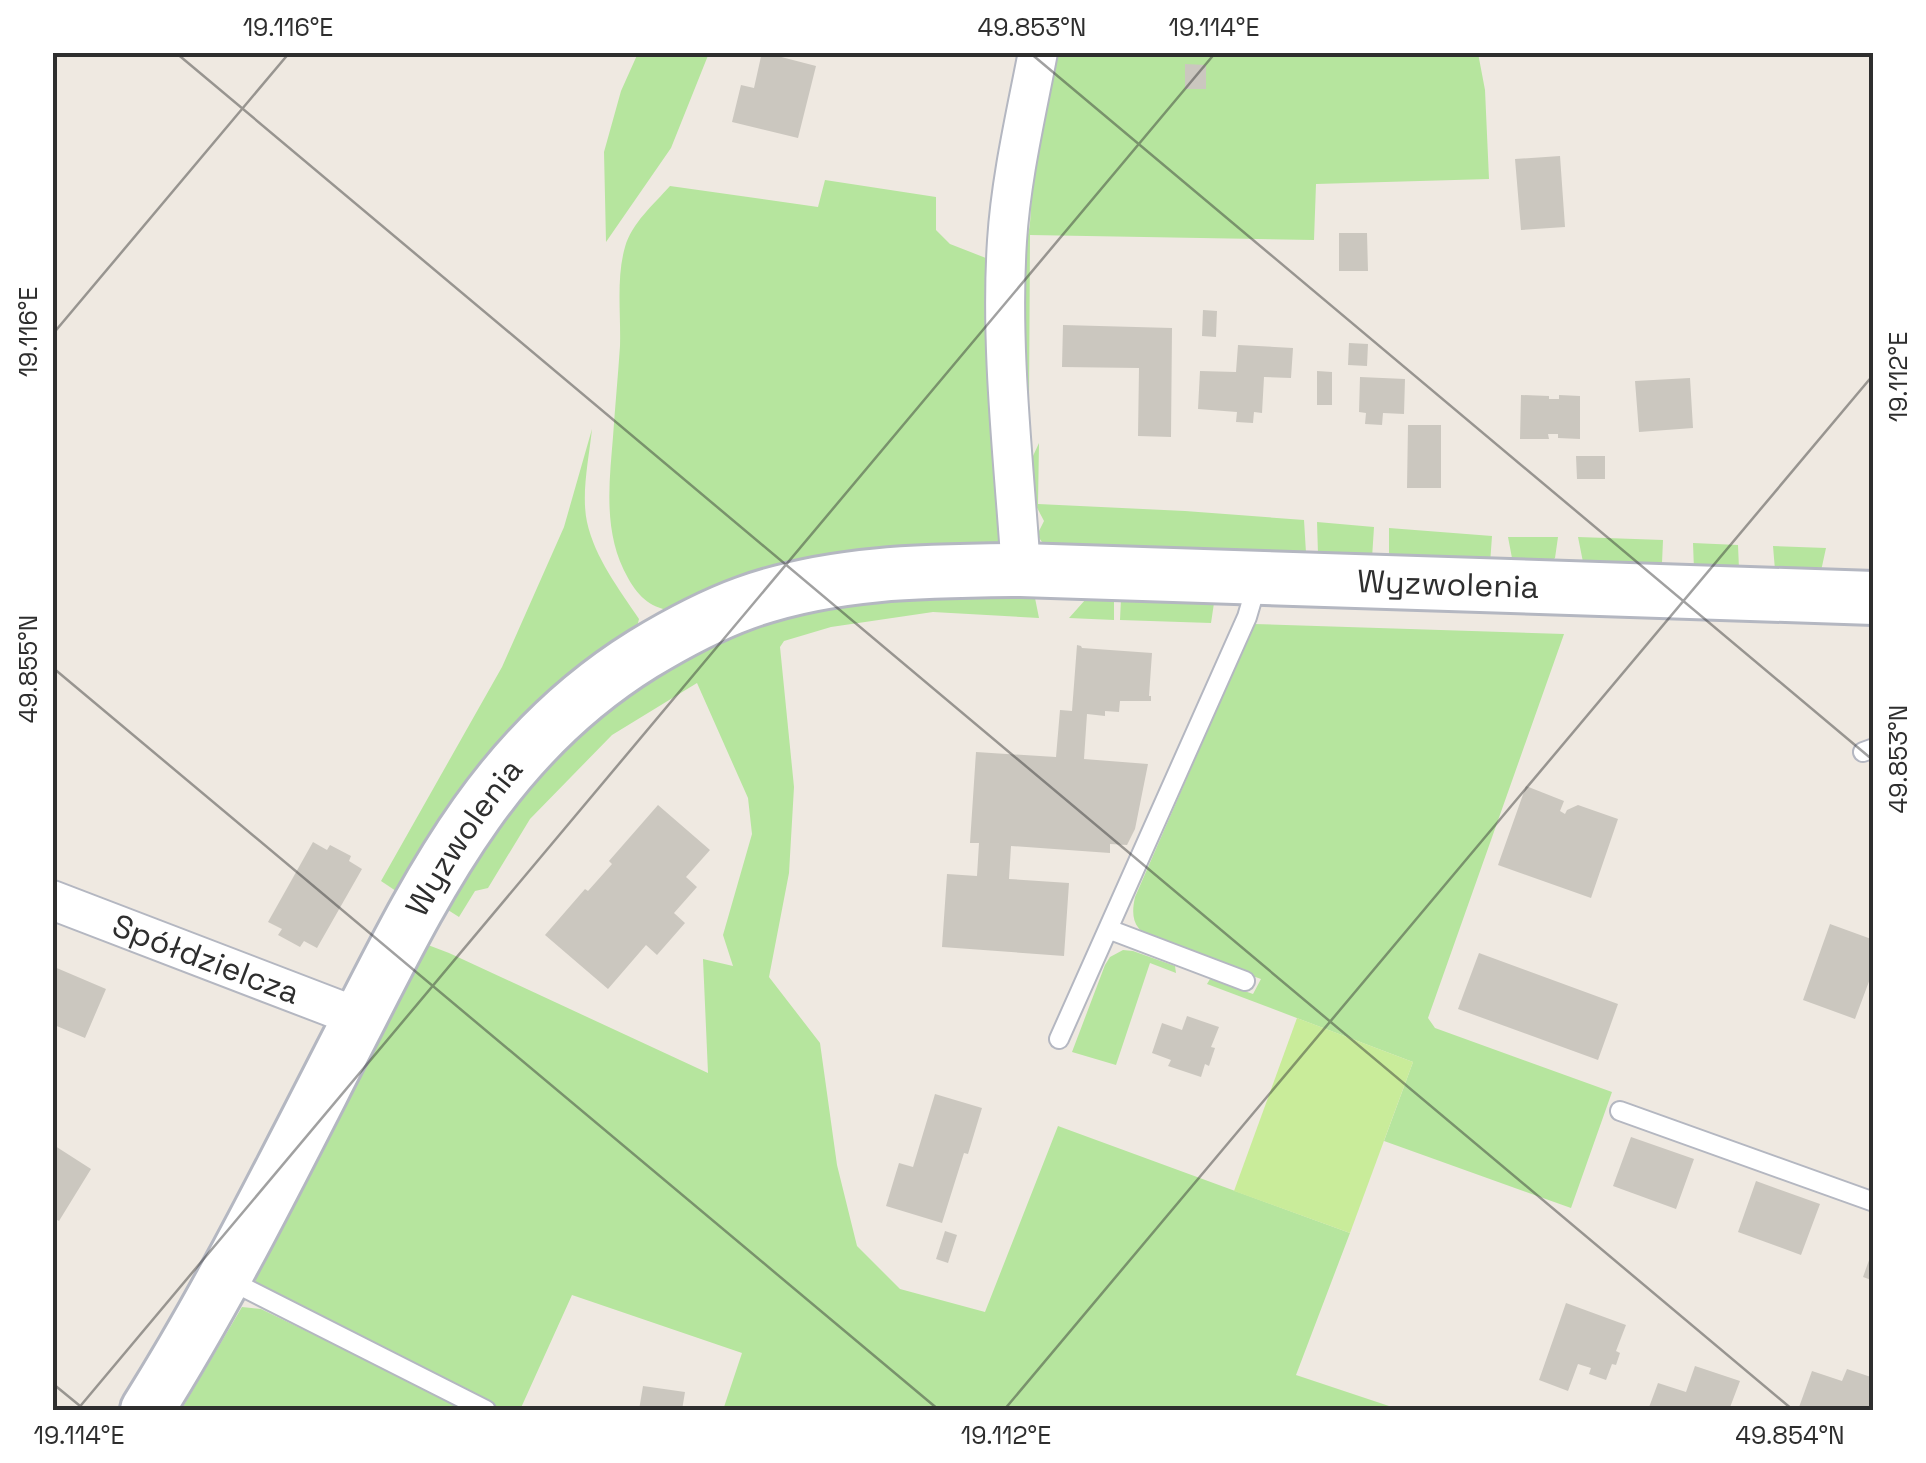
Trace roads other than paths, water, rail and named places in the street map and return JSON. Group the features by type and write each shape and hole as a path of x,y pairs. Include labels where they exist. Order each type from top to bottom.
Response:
{"street":[{"path":"1022,570 1008,366 1007,242 1038,52"},
{"name":"Wyzwolenia","path":"147,1410 224,1278 414,914 480,806 538,737 576,700 615,671 704,619 776,594 834,582 942,570 1874,598"},
{"name":"Spółdzielcza","path":"52,900 360,1018"}],"lane":[{"path":"1059,1039 1247,618 1258,578"},
{"path":"1108,930 1245,981"},
{"path":"1620,1111 1874,1202"},
{"path":"224,1278 486,1410"}]}
